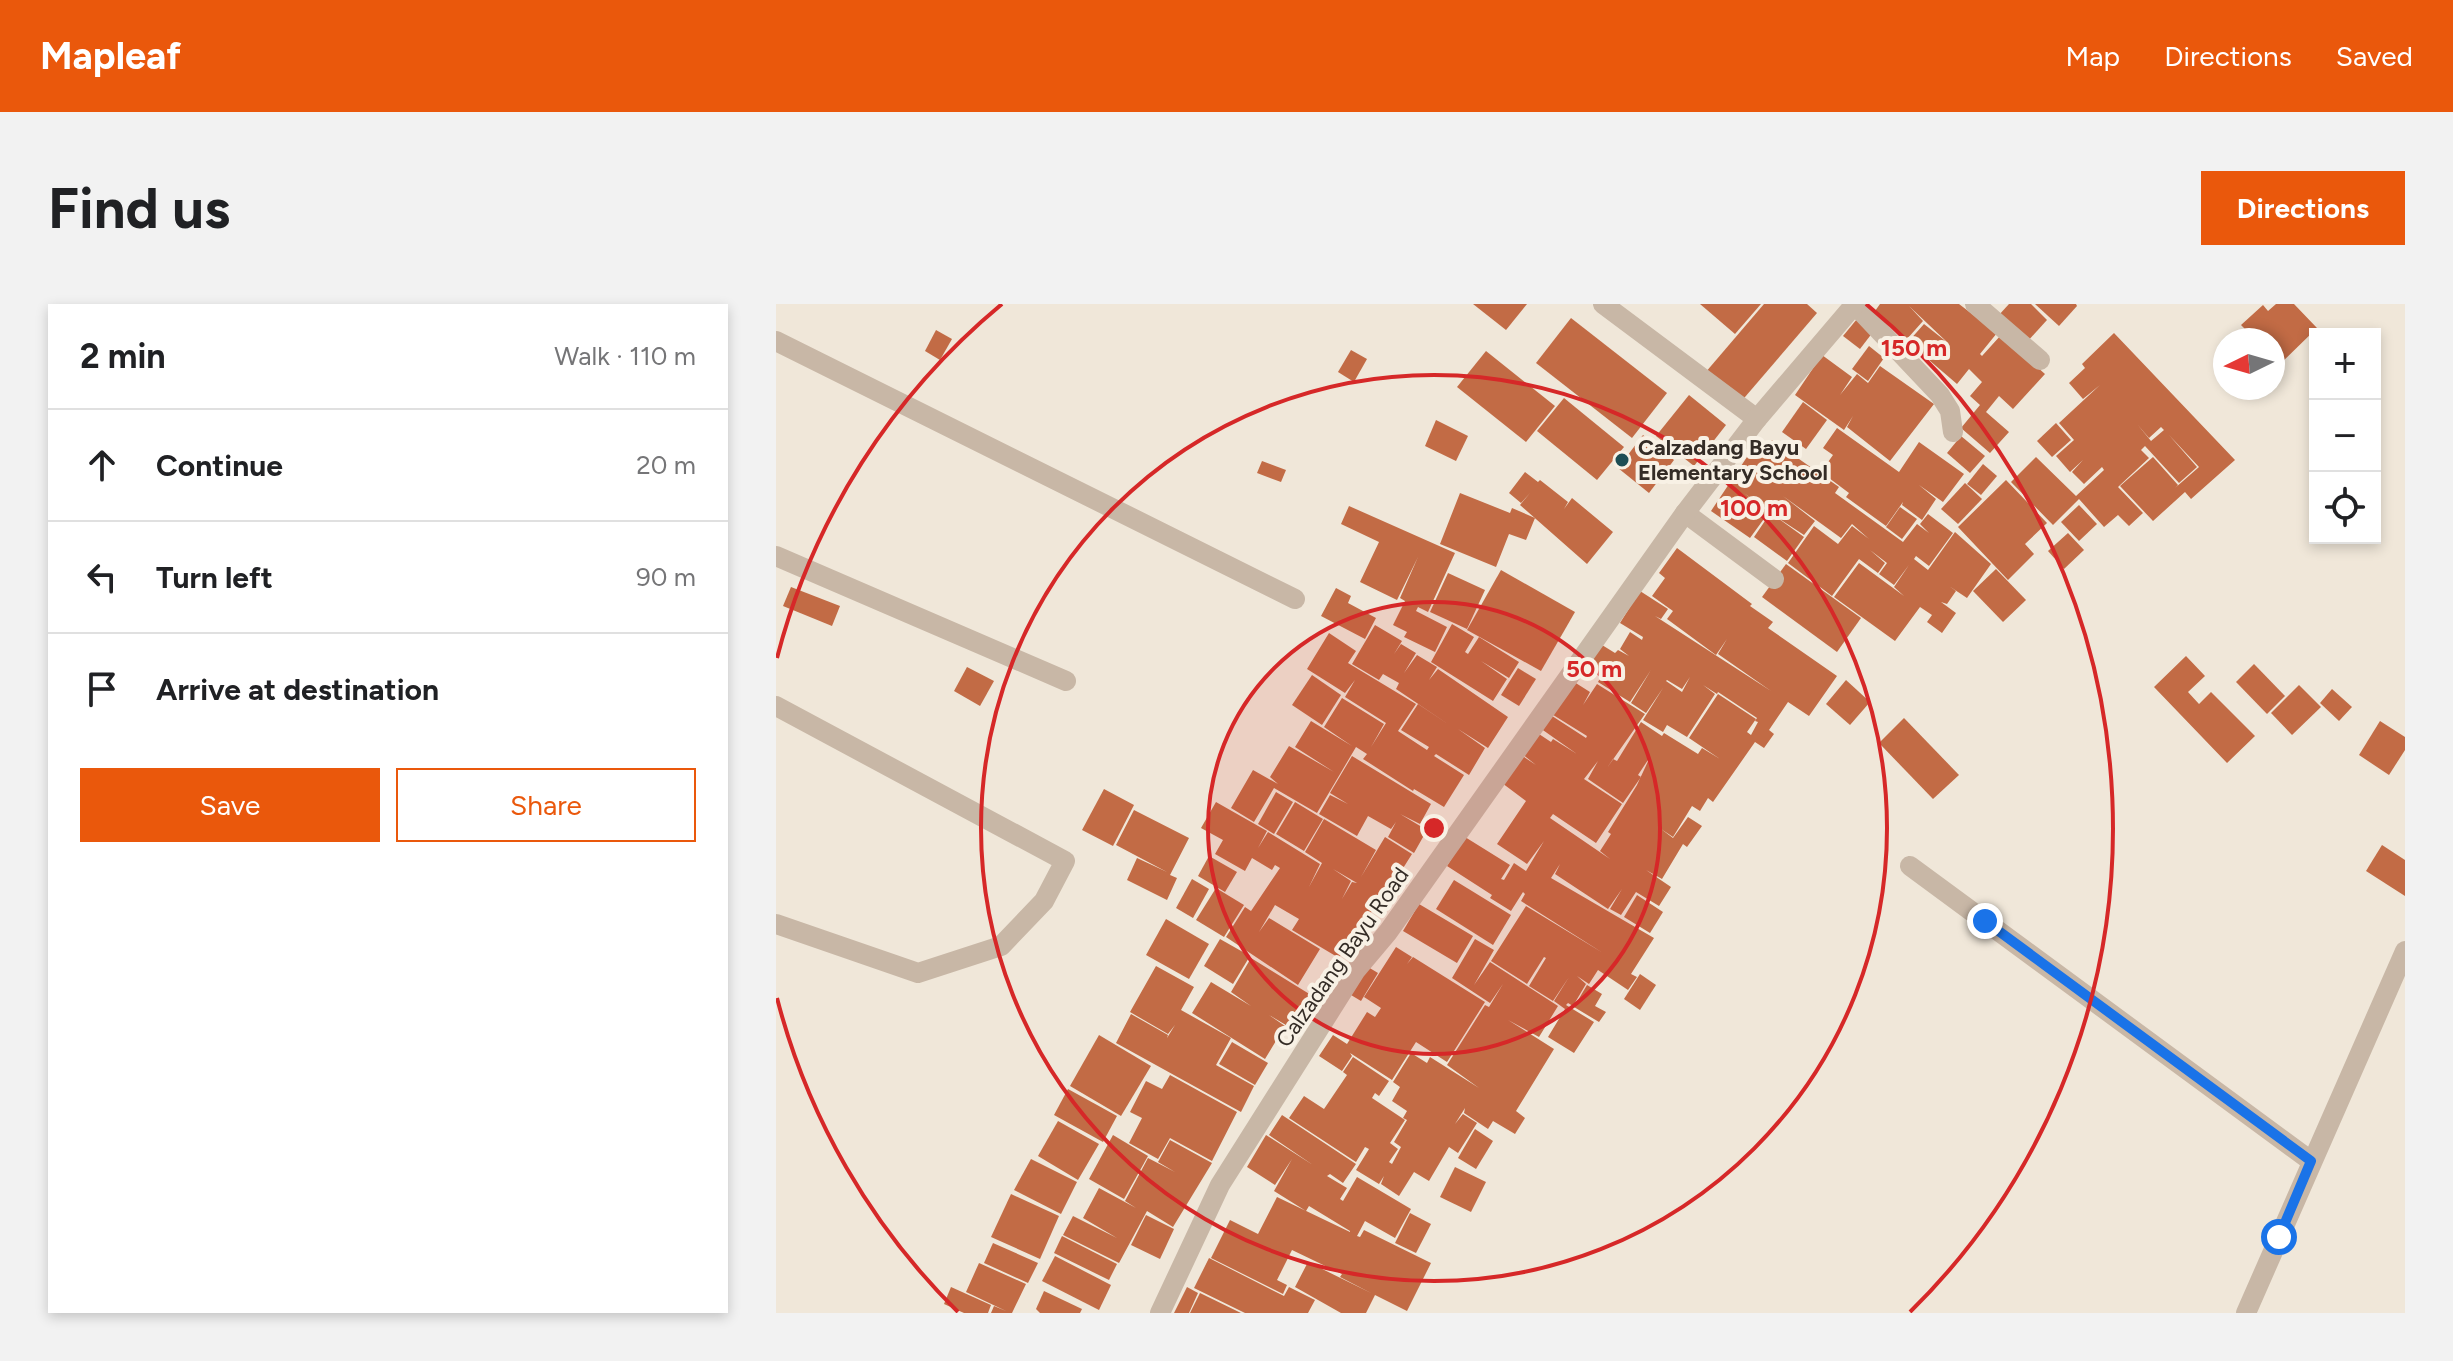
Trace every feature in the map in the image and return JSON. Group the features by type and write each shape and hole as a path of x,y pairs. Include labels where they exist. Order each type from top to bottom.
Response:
{"street":[{"path":"1603,304 1757,419"},
{"path":"1855,304 1940,395 1950,411 1953,432"},
{"name":"Calzadang Bayu Road","path":"1160,1313 1220,1185 1356,970 1388,932 1685,513 1757,419 1855,304"},
{"path":"1975,304 2040,360"},
{"path":"776,341 1295,599"},
{"path":"1685,513 1774,579"},
{"path":"776,556 1066,681"},
{"path":"776,706 1065,861 1044,901 1001,946 918,973 776,924"},
{"path":"1910,866 2311,1161"},
{"path":"2246,1313 2405,951"}],"building":[{"path":"1473,304 1527,304 1506,330"},
{"path":"1700,304 1761,304 1735,334"},
{"path":"1764,304 1807,304 1817,313 1739,404 1705,373"},
{"path":"1880,304 1959,304 1997,333 1980,354 1982,356 2001,335 2045,374 2013,409 1999,396 1986,412 2009,432 1990,453 1961,428 1980,405 1970,396 1982,382 1969,369 1957,384 1908,342 1924,324 1948,343 1909,306 1923,321 1907,339 1875,311"},
{"path":"2009,304 2031,304 2047,320 2026,343 1998,316"},
{"path":"2035,304 2076,304 2077,306 2059,326"},
{"path":"2276,304 2294,304 2317,328 2309,328 2309,336 2285,359 2285,328 2244,328 2241,325 2263,305 2268,311"},
{"path":"1571,318 1667,393 1632,438 1536,363"},
{"path":"1857,319 1873,332 1860,349 1843,336"},
{"path":"936,330 952,339 940,360 925,351"},
{"path":"2114,333 2235,460 2191,499 2185,492 2153,521 2120,486 2153,457 2178,485 2175,488 2199,467 2169,435 2197,467 2179,483 2145,446 2141,450 2149,458 2118,487 2143,513 2129,526 2118,515 2104,527 2079,499 2053,525 2011,482 2036,457 2076,496 2104,470 2102,467 2084,484 2072,472 2083,460 2070,472 2056,456 2074,440 2059,423 2100,385 2083,399 2069,383 2085,368 2082,364","holes":["2137,424 2149,438 2161,427 2164,430 2151,441"]},
{"path":"1869,346 1884,358 1868,381 1852,369"},
{"path":"1351,350 1367,359 1354,382 1338,372"},
{"path":"1486,351 1555,406 1526,442 1457,387"},
{"path":"1822,355 1852,377 1840,395 1857,374 1868,383 1880,366 1934,404 1890,461 1847,427 1853,416 1844,430 1795,395"},
{"path":"1689,395 1726,425 1694,466 1656,436"},
{"path":"1564,398 1624,447 1597,480 1537,431"},
{"path":"1803,402 1827,420 1806,449 1782,432"},
{"path":"1436,420 1468,436 1456,461 1425,446"},
{"path":"2056,423 2071,440 2052,457 2037,441"},
{"path":"1837,428 1899,472 1919,442 1964,474 1943,502 1919,485 1936,499 1922,520 1902,505 1903,502 1886,526 1846,497 1849,493 1821,472 1833,455 1823,448"},
{"path":"1643,435 1674,460 1649,493 1618,468"},
{"path":"1961,436 1985,456 1970,473 1947,453"},
{"path":"1772,440 1839,487 1835,493 1903,542 1917,524 1929,533 1920,524 1928,514 1953,533 1929,566 1916,556 1914,559 1928,570 1955,532 1991,564 1967,598 1949,586 1956,591 1947,604 1941,602 1956,613 1942,633 1927,622 1932,615 1920,607 1895,641 1834,597 1859,563 1904,596 1894,587 1909,565 1894,585 1879,574 1887,563 1870,550 1885,563 1878,573 1859,559 1832,596 1788,563 1814,526 1838,544 1852,526 1869,539 1852,524 1841,538 1783,496 1815,521 1804,535 1775,516 1804,537 1787,561 1754,537 1771,512 1744,493 1769,512 1750,538 1711,511 1753,448 1769,459 1763,453"},
{"path":"1262,461 1286,470 1281,482 1257,473"},
{"path":"1983,464 1997,476 1981,495 1967,484"},
{"path":"1525,472 1568,502 1564,509 1572,498 1613,532 1587,564 1520,505 1530,493 1521,503 1509,493"},
{"path":"2006,480 2047,523 2025,544 2034,554 2008,580 1958,527"},
{"path":"1965,483 1982,499 1958,524 1941,509"},
{"path":"1460,493 1510,513 1512,508 1535,518 1526,540 1509,534 1496,567 1440,544"},
{"path":"2079,505 2097,524 2079,541 2061,522"},
{"path":"1349,506 1455,553 1428,612 1418,607 1416,611 1447,627 1435,652 1404,637 1407,632 1393,625 1405,601 1400,598 1418,557 1397,600 1360,582 1379,542 1341,524"},
{"path":"1900,507 1917,519 1902,539 1886,527"},
{"path":"2068,533 2084,550 2064,569 2048,551"},
{"path":"1677,548 1773,622 1768,628 1837,676 1809,716 1788,702 1769,730 1774,734 1764,748 1755,742 1713,802 1708,798 1700,811 1692,806 1673,837 1661,829 1673,838 1688,817 1702,826 1687,847 1683,844 1662,879 1646,870 1671,887 1659,906 1636,892 1621,915 1610,909 1622,889 1608,909 1555,874 1560,864 1551,878 1654,938 1631,974 1637,977 1628,990 1598,970 1589,984 1577,976 1586,984 1573,1006 1566,1005 1594,1022 1574,1053 1548,1037 1565,1009 1554,1001 1569,977 1553,1001 1529,986 1546,958 1527,984 1491,961 1526,906 1603,953 1521,901 1523,892 1511,911 1447,866 1465,837 1510,865 1501,879 1504,880 1514,863 1526,871 1544,841 1527,864 1497,844 1526,801 1502,783 1521,755 1536,765 1521,753 1536,732 1577,754 1540,728 1549,714 1586,738 1550,713 1571,680 1590,692 1583,705 1597,684 1645,714 1613,759 1617,761 1641,722 1698,754 1702,748 1720,759 1689,738 1718,694 1756,719 1747,732 1751,735 1757,718 1718,692 1703,685 1715,694 1687,737 1667,725 1663,732 1643,720 1663,688 1646,713 1631,703 1651,670 1630,702 1598,682 1603,673 1589,665 1602,645 1615,653 1618,650 1629,656 1620,649 1630,632 1642,640 1643,637 1620,623 1640,591 1668,609 1661,619 1655,616 1771,691 1718,654 1727,639 1716,655 1667,619 1673,611 1652,596 1665,578 1659,573","holes":["1690,677 1682,692 1666,681 1682,689","1598,761 1588,779 1623,803 1640,778 1608,832 1611,834 1600,851 1610,859 1550,818 1553,814 1596,843 1622,804 1584,779"]},
{"path":"1786,564 1861,618 1837,652 1762,597"},
{"path":"1996,569 2026,600 2003,622 1973,591"},
{"path":"1501,570 1575,612 1541,671 1467,630"},
{"path":"1448,573 1485,590 1467,629 1430,612"},
{"path":"791,587 840,606 832,626 783,606"},
{"path":"1336,588 1351,596 1348,603 1376,618 1365,639 1321,616"},
{"path":"1452,624 1474,637 1465,652 1468,654 1479,637 1519,662 1509,678 1481,661 1507,679 1493,701 1431,662"},
{"path":"1375,625 1402,641 1394,654 1401,644 1416,653 1404,673 1417,655 1437,667 1429,680 1438,669 1508,717 1488,748 1458,729 1485,748 1469,775 1436,754 1434,756 1464,775 1444,807 1363,759 1367,754 1356,747 1317,813 1274,788 1254,822 1231,808 1253,770 1278,784 1270,777 1289,746 1334,772 1295,747 1311,721 1352,746 1324,727 1342,698 1384,724 1371,747 1386,723 1345,697 1355,680 1345,693 1307,669 1329,633 1356,651 1348,663 1416,704 1398,731 1427,750 1429,747 1401,730 1418,704 1451,726 1396,689 1399,683 1383,674 1379,680 1352,664"},
{"path":"2186,656 2205,676 2188,692 2199,704 2211,692 2255,736 2227,763 2154,687"},
{"path":"2254,664 2285,696 2267,714 2236,682"},
{"path":"967,667 994,681 980,706 954,691"},
{"path":"1518,668 1536,679 1519,706 1501,695"},
{"path":"1312,675 1341,695 1322,725 1292,705"},
{"path":"1846,680 1870,702 1850,725 1826,704"},
{"path":"2299,685 2321,707 2292,735 2271,713"},
{"path":"2332,689 2352,707 2339,721 2320,703"},
{"path":"1904,718 1959,775 1933,799 1879,743"},
{"path":"2380,721 2405,737 2405,750 2389,775 2359,755"},
{"path":"1352,756 1431,804 1420,824 1400,814 1427,830 1414,853 1388,837 1396,822 1391,829 1368,816 1357,836 1319,814 1330,795 1348,804 1330,793"},
{"path":"1104,789 1134,805 1113,846 1082,830"},
{"path":"1276,792 1293,802 1274,834 1258,824"},
{"path":"1216,802 1267,831 1258,848 1268,832 1320,864 1309,887 1322,863 1305,852 1324,819 1376,850 1361,877 1385,837 1412,854 1383,900 1380,898 1366,921 1363,919 1339,958 1292,930 1299,919 1275,905 1259,932 1269,918 1320,949 1298,985 1226,937 1245,907 1251,911 1280,868 1275,865 1272,870 1252,858 1245,871 1215,854 1223,840 1201,828"},
{"path":"1295,802 1323,819 1304,851 1276,834"},
{"path":"1134,810 1189,838 1170,875 1177,878 1167,900 1127,880 1137,858 1167,872 1116,845"},
{"path":"2382,845 2405,860 2405,896 2366,871"},
{"path":"1209,856 1237,872 1225,892 1198,876"},
{"path":"1192,879 1209,889 1193,918 1176,908"},
{"path":"1454,880 1511,915 1493,945 1436,909"},
{"path":"1216,888 1244,905 1224,937 1196,920"},
{"path":"1637,895 1663,912 1650,933 1624,917"},
{"path":"1419,904 1473,936 1457,963 1403,931"},
{"path":"1166,919 1209,944 1189,979 1146,955"},
{"path":"1220,939 1250,956 1233,984 1204,966"},
{"path":"1475,939 1494,950 1474,985 1490,962 1558,1006 1539,1037 1508,1020 1554,1049 1516,1111 1525,1118 1515,1134 1493,1121 1488,1129 1464,1113 1465,1108 1455,1124 1463,1114 1477,1123 1458,1153 1449,1147 1429,1181 1414,1172 1399,1196 1381,1184 1384,1176 1379,1184 1356,1170 1369,1149 1365,1147 1356,1162 1289,1118 1304,1096 1324,1109 1347,1075 1343,1072 1353,1057 1389,1081 1379,1096 1375,1093 1372,1098 1405,1120 1390,1143 1398,1149 1389,1162 1392,1164 1401,1147 1394,1142 1407,1120 1403,1118 1407,1111 1392,1101 1400,1087 1393,1082 1411,1053 1427,1063 1430,1057 1479,1088 1447,1065 1485,1005 1489,1007 1503,984 1490,1003 1452,978"},
{"path":"1396,947 1412,957 1407,964 1413,957 1485,1002 1447,1062 1416,1042 1392,1080 1350,1053 1352,1056 1342,1071 1319,1056 1333,1035 1347,1044 1367,1012 1375,1017 1381,1008 1364,997"},
{"path":"1251,958 1311,995 1291,1028 1269,1015 1285,1026 1265,1059 1192,1013 1211,982 1251,1006 1231,992"},
{"path":"1363,964 1378,973 1361,1001 1346,992"},
{"path":"1156,966 1194,987 1181,1010 1231,1038 1216,1065 1254,1086 1241,1112 1116,1043 1131,1014 1168,1035 1167,1038 1175,1025 1168,1034 1130,1012"},
{"path":"1640,974 1656,985 1640,1010 1624,999"},
{"path":"1587,985 1602,994 1595,1006 1606,1012 1599,1022 1574,1007"},
{"path":"1099,1035 1151,1066 1121,1116 1070,1086"},
{"path":"1232,1042 1268,1063 1255,1085 1219,1064"},
{"path":"1170,1075 1237,1112 1212,1161 1170,1138 1158,1159 1129,1143 1142,1118 1130,1112 1146,1081 1162,1089"},
{"path":"1068,1089 1117,1116 1103,1142 1054,1115"},
{"path":"1282,1115 1356,1164 1343,1183 1330,1174 1327,1176 1347,1188 1340,1199 1343,1201 1357,1177 1411,1209 1395,1238 1365,1221 1357,1236 1360,1237 1364,1230 1431,1263 1407,1311 1375,1295 1366,1313 1341,1313 1295,1287 1308,1262 1371,1293 1340,1277 1342,1274 1292,1250 1277,1280 1287,1285 1283,1294 1211,1258 1230,1220 1258,1234 1277,1197 1305,1211 1274,1191 1292,1159 1275,1185 1247,1167 1266,1135 1313,1165 1269,1135","holes":["1309,1206 1350,1232 1306,1211"]},
{"path":"1058,1121 1099,1144 1078,1180 1038,1156"},
{"path":"1475,1129 1493,1141 1476,1169 1458,1158"},
{"path":"1113,1135 1148,1156 1124,1199 1089,1179"},
{"path":"1170,1140 1212,1163 1173,1227 1147,1211 1119,1263 1063,1235 1073,1216 1117,1238 1083,1218 1099,1188 1136,1208 1125,1201 1148,1158 1175,1172 1158,1162"},
{"path":"1031,1159 1077,1182 1061,1214 1014,1190"},
{"path":"1455,1167 1486,1182 1471,1212 1440,1197"},
{"path":"1011,1194 1059,1216 1040,1259 991,1237"},
{"path":"1410,1213 1431,1224 1416,1253 1395,1243"},
{"path":"1146,1215 1174,1229 1160,1259 1131,1245"},
{"path":"1062,1236 1117,1264 1109,1280 1054,1253"},
{"path":"993,1243 1038,1263 1028,1283 984,1263"},
{"path":"1055,1256 1111,1285 1099,1310 1042,1281"},
{"path":"1209,1258 1284,1296 1289,1287 1315,1300 1308,1313 1245,1313 1194,1288"},
{"path":"979,1263 1026,1284 1012,1313 991,1313 994,1306 1006,1311 966,1292"},
{"path":"951,1287 991,1305 988,1313 964,1313 944,1304"},
{"path":"1187,1287 1198,1293 1189,1313 1174,1313"},
{"path":"1044,1291 1082,1309 1080,1313 1040,1313 1036,1309"},
{"path":"1200,1293 1241,1313 1190,1313"}],"place":[{"name":"Calzadang Bayu Elementary School","path":"1622,460"}],"route":[{"path":"1985,921 2311,1161 2279,1237"}]}
